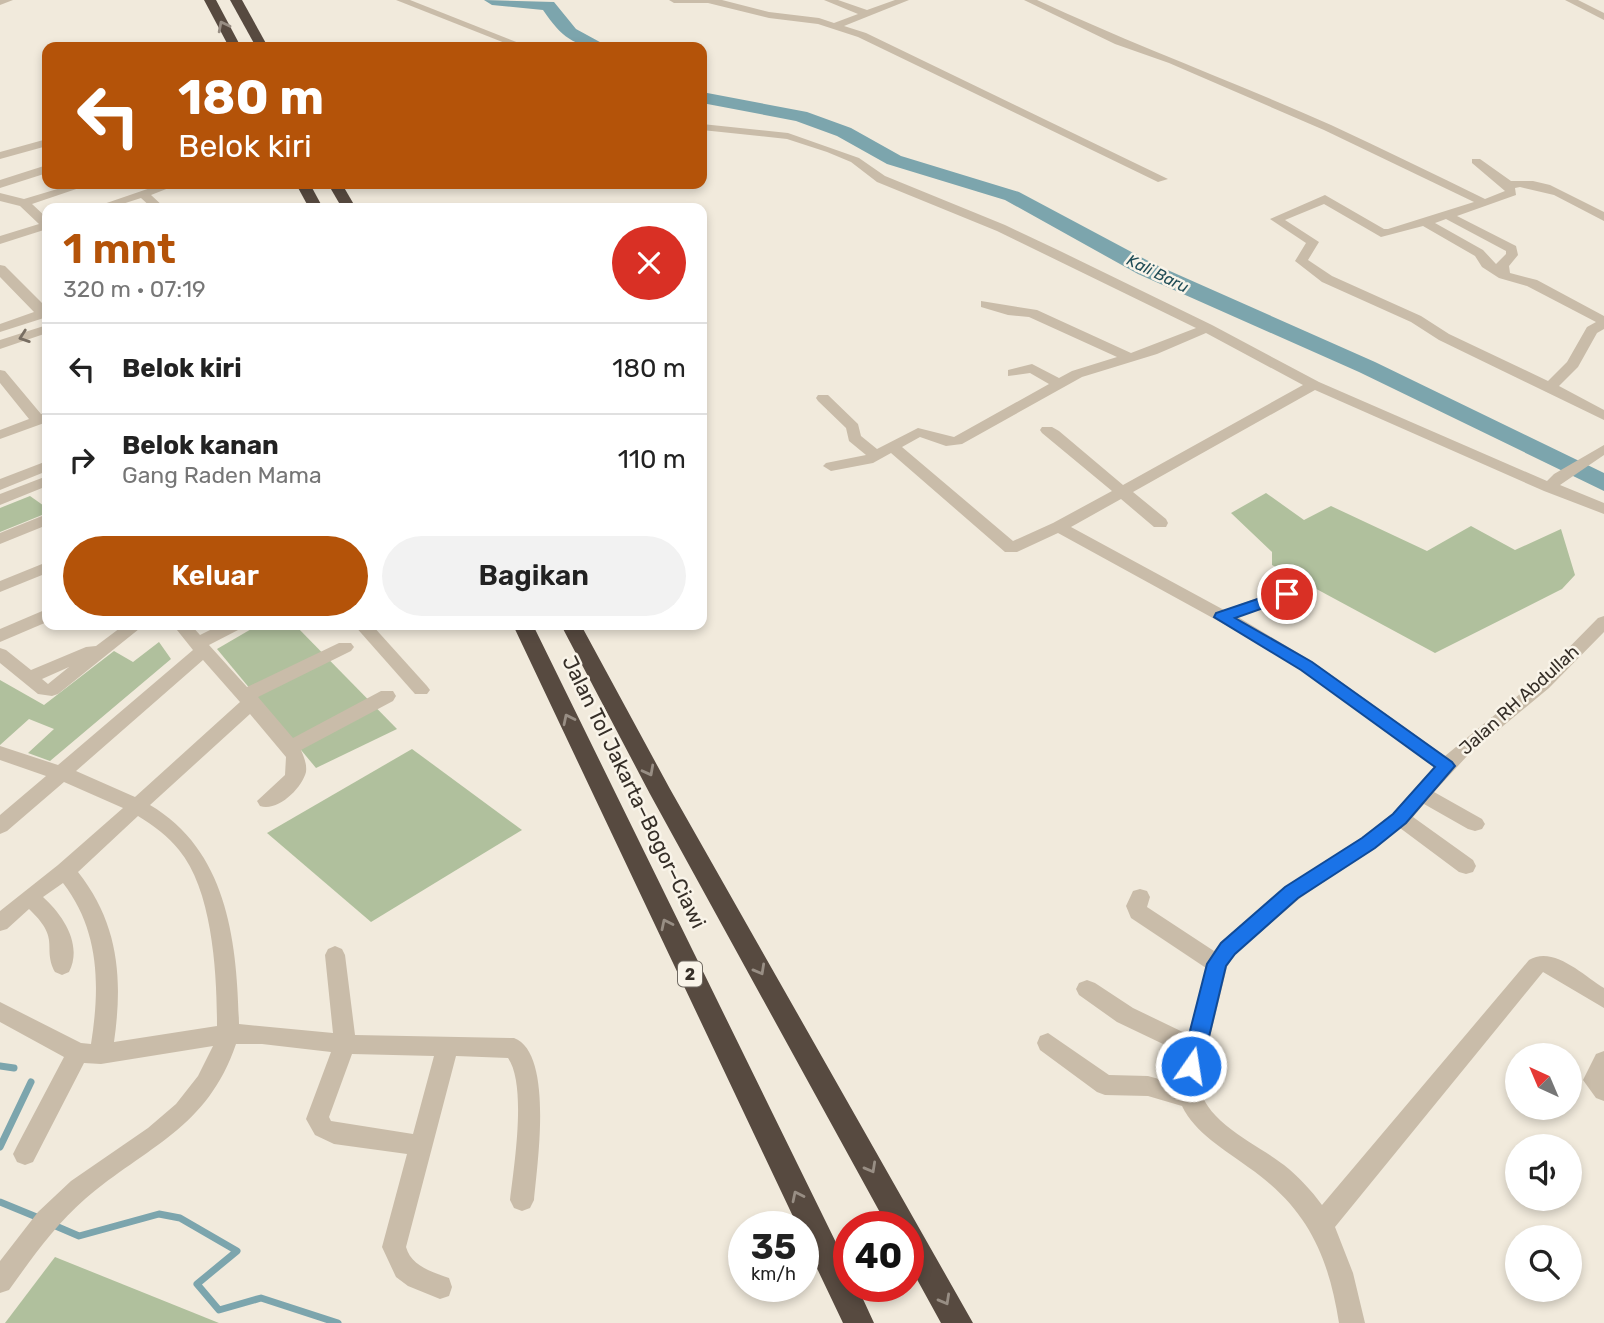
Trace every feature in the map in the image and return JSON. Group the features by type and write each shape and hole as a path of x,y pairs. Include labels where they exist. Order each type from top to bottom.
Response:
{"highway":[{"path":"211,2 231,42"},
{"path":"237,3 259,42"},
{"name":"Jalan Tol Jakarta–Bogor–Ciawi","path":"525,630 859,1323"},
{"name":"Jalan Tol Jakarta–Bogor–Ciawi","path":"574,630 661,794 895,1211"},
{"path":"924,1262 958,1323"}],"street":[{"path":"0,2 8,0"},
{"path":"401,0 511,42"},
{"path":"674,0 709,0 769,15 835,26 888,47 1162,179"},
{"path":"829,0 865,13"},
{"path":"835,26 904,0"},
{"path":"1029,0 1119,42 1173,61 1328,128 1485,203"},
{"path":"1570,0 1604,17"},
{"path":"426,9 441,4"},
{"path":"707,128 788,136 855,160 881,179 1001,228 1207,328 1314,385 1554,482"},
{"path":"0,156 42,143"},
{"path":"1476,161 1509,185 1535,185 1604,217"},
{"path":"0,184 42,171"},
{"path":"1509,185 1507,186 1512,192 1399,231 1381,233 1325,199 1278,216 1278,222 1313,242 1301,261 1327,279 1416,319 1454,342 1604,416"},
{"path":"0,206 67,189"},
{"path":"114,203 158,189"},
{"path":"143,194 153,203"},
{"path":"0,197 20,202 42,221"},
{"path":"1447,215 1512,249 1512,255 1502,265 1504,275"},
{"path":"1423,222 1479,253 1487,264 1504,275 1532,283 1604,322 1591,330 1573,364 1549,387"},
{"path":"0,240 42,227"},
{"path":"0,269 42,310"},
{"path":"986,304 1008,311 1032,313 1128,357"},
{"path":"0,328 42,314"},
{"path":"831,466 843,462 861,462 918,432 931,434 946,442 957,441 1084,371 1152,351 1207,328"},
{"path":"0,345 42,331"},
{"path":"1013,373 1032,368 1058,383"},
{"path":"0,374 42,419 0,435"},
{"path":"892,446 1006,546 1016,546 1059,527 1314,385"},
{"path":"823,398 853,427 854,438 876,455"},
{"path":"1047,430 1080,453 1095,471 1124,491 1160,523"},
{"path":"1554,482 1604,449"},
{"path":"0,485 42,473"},
{"path":"0,500 42,474"},
{"path":"1554,482 1555,488 1604,509"},
{"path":"0,539 42,521"},
{"path":"1059,527 1307,666 1446,766"},
{"path":"0,587 42,570"},
{"path":"1222,617 1308,586"},
{"path":"0,636 42,617"},
{"name":"Jalan RH Abdullah","path":"1189,1098 1188,1083 1195,1049 1217,964 1228,948 1292,893 1368,843 1400,818 1461,750 1543,684 1604,622"},
{"path":"0,654 44,690 52,690 128,630"},
{"path":"186,630 291,747 297,759 298,770 292,782 267,801"},
{"path":"0,826 201,647 226,630"},
{"path":"367,630 421,690"},
{"path":"0,923 29,897 65,871 249,699 345,647"},
{"path":"291,747 387,696"},
{"path":"0,753 61,773 134,806 177,834 197,859 218,924 226,978 228,1034 213,1071 183,1112 76,1191 32,1238 0,1281"},
{"path":"1422,794 1475,824"},
{"path":"1400,818 1466,866"},
{"path":"26,1154 90,1054 107,1011 108,967 82,892 65,871"},
{"path":"29,897 56,923 63,942 62,966"},
{"path":"1140,897 1136,906 1138,912 1217,964"},
{"path":"335,955 345,1044 317,1119 323,1128 334,1133 422,1146"},
{"path":"1322,1224 1541,962 1549,964 1604,999"},
{"path":"1087,989 1125,1015 1195,1049"},
{"path":"0,1011 90,1054 228,1034 262,1034 345,1044 514,1048 524,1062 529,1124 522,1200"},
{"path":"1048,1043 1105,1086 1148,1086 1189,1098 1211,1124 1301,1196 1322,1224 1344,1285 1352,1323"},
{"path":"440,1287 404,1271 396,1261 394,1247 448,1045"},
{"path":"1604,1061 1594,1080 1604,1091"}],"green space":[{"path":"1266,493 1304,520 1331,506 1427,551 1471,526 1515,550 1561,529 1575,575 1562,589 1435,653 1272,565 1272,552 1231,513"},
{"path":"30,496 42,504 42,515 0,532 0,508"},
{"path":"249,630 300,630 397,729 316,768 217,649"},
{"path":"159,642 171,659 50,761 28,753 54,729 29,719 0,745 0,680 44,705 114,651 133,662"},
{"path":"412,749 522,830 371,922 267,833"},
{"path":"55,1257 219,1323 5,1323"}],"waterway":[{"name":"Kali Baru","path":"492,0 548,6 558,20 584,42"},
{"name":"Kali Baru","path":"707,99 800,116 844,132 894,160 1012,196 1146,269 1367,367 1604,483"},
{"path":"0,1066 14,1068"},
{"path":"0,1147 31,1082"},
{"path":"0,1202 39,1218"},
{"path":"51,1224 79,1236 159,1214 180,1218 237,1251 197,1284 219,1310 261,1298 338,1323"}],"route":[{"path":"1191,1066 1217,964 1228,948 1254,923 1311,878 1368,843 1400,818 1446,766 1307,666 1222,617 1287,594"}]}
